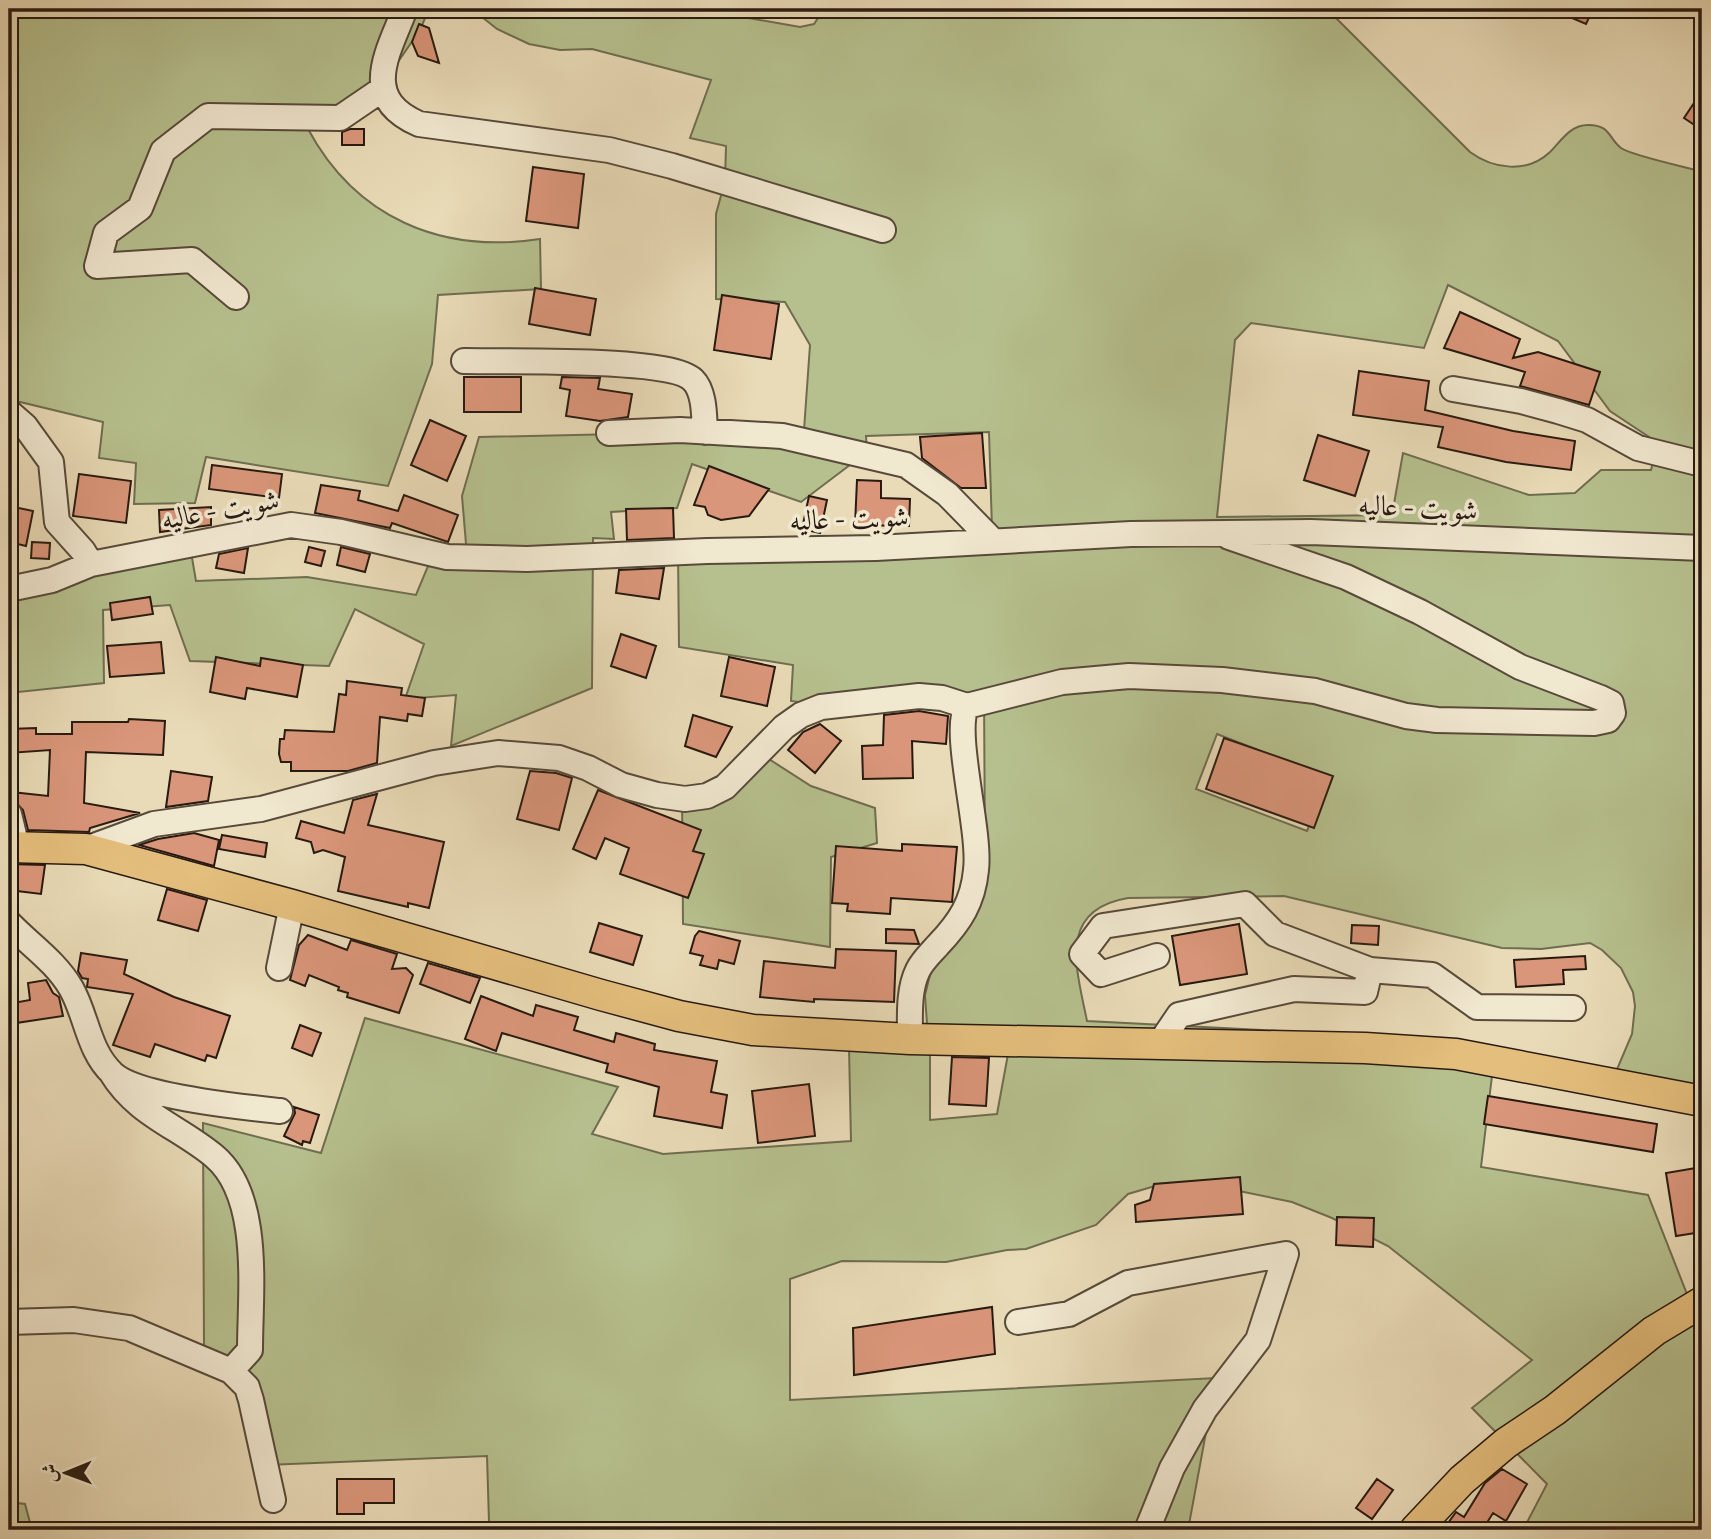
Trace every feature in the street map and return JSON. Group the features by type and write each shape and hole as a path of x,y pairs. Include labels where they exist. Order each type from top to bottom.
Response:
{"main road":[{"path":"13,847 86,849 680,1016 753,1030 910,1039 1365,1048 1455,1054 1702,1101"},
{"path":"1415,1530 1462,1480 1506,1443 1555,1410 1654,1331 1702,1302"}],"street":[{"path":"405,9 381,70 384,88 392,107 402,117 419,124 609,149 883,230"},
{"path":"236,297 192,261 97,266 106,233 140,208 163,150 208,116 340,118 384,88"},
{"path":"464,361 613,365 669,370 693,380 700,395 705,432"},
{"path":"1453,389 1521,401 1558,411 1587,420 1639,447 1702,464"},
{"path":"9,411 25,426 51,462 54,514 91,564"},
{"path":"609,433 705,432 782,436 906,465 947,494 992,540"},
{"name":"شويت - عاليه","path":"9,589 52,580 91,564 290,525 341,532 447,558 527,559 707,551 876,548 992,540 1311,532 1702,548"},
{"path":"86,849 154,824 261,808 434,763 498,753 559,758 588,768 621,785 657,795 685,799 707,796 725,787 793,721 821,707 919,696 942,698 967,706 1062,682 1129,676 1222,680 1292,688 1437,720 1594,723 1608,720 1613,713 1611,704 1601,698 1520,667 1370,588 1218,533"},
{"path":"910,1039 912,990 917,971 967,911 974,884 978,842 961,728 967,706"},
{"path":"9,814 13,847"},
{"path":"1157,956 1101,974 1082,954 1102,926 1245,904 1275,934 1370,970 1432,975 1477,1007 1573,1008"},
{"path":"279,968 292,905"},
{"path":"9,923 59,971 72,990 90,1039 122,1090 170,1129 213,1156 234,1178 251,1241 250,1350 231,1371"},
{"path":"1158,1046 1179,1015 1294,989 1365,992 1370,970"},
{"path":"111,1072 119,1078 191,1100 280,1111"},
{"path":"1018,1322 1069,1314 1128,1283 1286,1254 1258,1340 1205,1409 1172,1468 1147,1530"},
{"path":"9,1322 74,1320 114,1324 231,1371 247,1387 273,1500"}],"green space":[{"path":"9,9 429,9 420,30 393,69 308,129 328,160 351,186 376,207 405,223 436,234 469,241 540,239 541,289 438,295 432,364 388,486 206,457 195,503 134,504 136,463 99,458 103,422 20,402 9,420"},
{"path":"472,9 697,9 800,27 814,24 824,9 1333,9 1331,13 1479,158 1510,167 1531,164 1550,152 1571,131 1588,125 1601,127 1621,148 1635,154 1700,171 1702,162 1702,1106 1612,1081 1632,1034 1635,1006 1633,992 1621,968 1590,943 1541,949 1502,948 1284,896 1128,898 1105,905 1090,915 1081,929 1077,945 1077,963 1087,1021 1301,1032 1495,1051 1481,1167 1648,1195 1687,1294 1702,1289 1702,1530 1523,1530 1547,1484 1472,1408 1532,1360 1388,1246 1332,1218 1292,1202 1239,1191 1155,1186 1128,1194 1096,1225 1026,1249 946,1262 842,1261 790,1279 790,1400 1216,1378 1188,1530 429,1530 489,1522 487,1456 266,1465 253,1402 204,1348 203,1123 321,1153 365,1018 618,1087 592,1134 663,1154 851,1141 849,1048 930,1045 930,1120 997,1114 1013,1027 927,1024 925,995 932,967 985,859 984,692 828,706 791,701 793,665 679,647 678,552 992,529 989,432 866,436 867,452 801,502 692,464 677,508 611,512 614,539 593,538 592,688 451,746 456,695 405,699 424,644 355,609 329,666 190,661 170,605 103,610 104,683 9,693 9,653 15,651 9,619 9,578 191,552 196,581 307,577 416,595 428,566 468,568 462,496 479,437 804,430 810,345 785,302 716,299 716,214 725,181 726,146 690,138 711,80 592,49 560,50 529,44 497,29","holes":["1448,285 1558,341 1610,411 1658,443 1651,470 1601,470 1575,493 1529,495 1403,453 1392,515 1217,517 1235,340 1251,323 1424,348","1217,734 1328,777 1307,831 1196,789"]},
{"path":"761,754 811,786 875,808 877,843 831,857 830,947 683,924 682,794"},
{"path":"9,1502 25,1504 32,1530 9,1530"}],"building":[{"path":"1551,9 1593,9 1586,24"},
{"path":"419,24 429,28 439,63 418,56 412,42"},
{"path":"1702,91 1702,130 1684,118"},
{"path":"364,129 364,145 342,145 342,132"},
{"path":"533,167 584,174 578,228 526,221"},
{"path":"535,288 596,299 590,335 529,324"},
{"path":"722,295 779,304 771,359 714,350"},
{"path":"1460,312 1520,339 1513,358 1538,352 1600,372 1589,405 1520,386 1525,372 1444,348"},
{"path":"1359,371 1429,381 1425,410 1513,431 1575,441 1571,470 1506,462 1438,447 1443,427 1353,415"},
{"path":"464,377 521,377 521,412 464,412"},
{"path":"562,377 600,378 598,389 632,394 628,417 600,421 566,416 570,390 560,388"},
{"path":"430,420 466,436 447,481 411,465"},
{"path":"982,433 986,488 961,488 922,458 920,437"},
{"path":"1318,435 1369,451 1355,496 1304,480"},
{"path":"212,465 282,474 279,498 209,489"},
{"path":"709,466 769,489 749,516 721,520 708,515 705,507 694,505"},
{"path":"79,474 131,481 126,523 73,516"},
{"path":"857,480 881,481 881,498 910,499 909,526 855,525"},
{"path":"321,485 360,491 358,500 398,511 404,495 458,515 448,542 392,523 390,528 315,513"},
{"path":"809,496 827,500 820,533 802,529"},
{"path":"9,506 33,511 26,546 9,542"},
{"path":"211,507 211,525 160,532 159,510"},
{"path":"673,508 674,538 627,540 626,509"},
{"path":"32,542 50,543 49,559 31,558"},
{"path":"309,547 325,551 321,566 305,562"},
{"path":"341,547 370,554 365,572 337,565"},
{"path":"248,548 244,573 216,568 219,554"},
{"path":"664,568 659,599 616,593 619,570"},
{"path":"150,597 153,614 112,620 110,603"},
{"path":"621,634 656,646 646,678 611,666"},
{"path":"161,642 164,673 110,677 107,646"},
{"path":"216,657 260,666 261,658 303,665 297,697 247,688 245,699 210,692"},
{"path":"729,657 775,667 767,706 721,696"},
{"path":"347,681 402,688 401,695 425,698 422,716 408,714 407,721 380,717 377,763 348,771 291,771 291,762 281,762 279,754 280,739 284,739 285,730 334,732 339,694 346,695"},
{"path":"919,711 948,716 946,744 912,741 913,778 863,779 862,746 883,745 884,715"},
{"path":"693,715 732,727 716,757 685,746"},
{"path":"129,719 165,721 163,755 86,752 84,803 140,813 90,828 89,832 28,830 23,810 13,800 11,792 48,796 50,750 9,753 9,729 36,728 36,734 72,734 72,722 128,722"},
{"path":"820,724 841,741 815,773 788,750 803,732"},
{"path":"1224,738 1333,776 1314,828 1206,789"},
{"path":"171,771 212,777 208,801 166,807"},
{"path":"530,771 556,773 572,778 559,830 517,819"},
{"path":"598,790 701,830 693,851 704,854 688,898 620,874 629,848 605,838 596,859 573,849"},
{"path":"377,794 368,825 444,842 429,908 408,903 408,907 338,891 345,857 323,850 314,853 311,842 296,838 301,821 344,833 353,800"},
{"path":"194,833 219,840 214,866 139,845 158,839"},
{"path":"222,835 267,843 265,857 219,849"},
{"path":"902,844 957,847 952,902 891,898 890,914 847,911 848,904 832,903 836,846 902,851"},
{"path":"9,864 45,865 41,894 9,890"},
{"path":"167,889 207,900 198,931 158,920"},
{"path":"599,923 642,936 633,965 590,952"},
{"path":"1239,924 1247,974 1180,985 1172,936"},
{"path":"1352,925 1379,926 1378,945 1351,943"},
{"path":"886,929 914,930 919,944 886,943"},
{"path":"699,931 740,941 734,964 719,960 717,969 700,965 703,956 690,953"},
{"path":"308,935 347,950 351,940 397,954 392,969 406,968 413,975 399,1013 347,997 348,993 338,990 339,987 309,975 305,986 290,980 299,945"},
{"path":"836,949 896,951 894,1002 814,999 814,1002 760,997 764,961 835,968"},
{"path":"81,953 127,960 124,974 174,997 230,1016 216,1058 207,1055 205,1061 155,1044 150,1057 113,1045 133,994 87,987 88,979 82,978 78,971"},
{"path":"1585,956 1586,969 1563,970 1564,984 1516,987 1514,960"},
{"path":"428,963 480,978 470,1003 420,984"},
{"path":"46,980 53,993 59,997 63,1016 16,1023 13,1003 30,1000 28,983"},
{"path":"481,996 533,1016 536,1005 578,1017 574,1030 614,1042 616,1033 655,1044 654,1050 717,1061 711,1092 727,1095 722,1128 654,1116 659,1087 606,1072 608,1064 502,1033 496,1051 465,1039"},
{"path":"300,1025 321,1033 312,1056 292,1048"},
{"path":"952,1057 989,1058 986,1106 949,1104"},
{"path":"809,1084 815,1136 758,1143 752,1091"},
{"path":"1488,1096 1657,1124 1653,1152 1484,1124"},
{"path":"294,1107 319,1115 310,1143 303,1141 302,1145 284,1136 295,1113"},
{"path":"1702,1167 1702,1232 1676,1236 1666,1173"},
{"path":"1240,1177 1243,1214 1136,1222 1135,1205 1150,1200 1154,1184"},
{"path":"1337,1217 1374,1218 1373,1247 1336,1245"},
{"path":"992,1307 995,1354 854,1375 853,1328"},
{"path":"1502,1469 1527,1484 1506,1521 1493,1513 1483,1529 1486,1530 1443,1530 1456,1512 1464,1517 1485,1483"},
{"path":"337,1479 394,1479 394,1503 364,1503 364,1514 337,1514"},
{"path":"1377,1479 1393,1490 1372,1519 1356,1508"}]}
